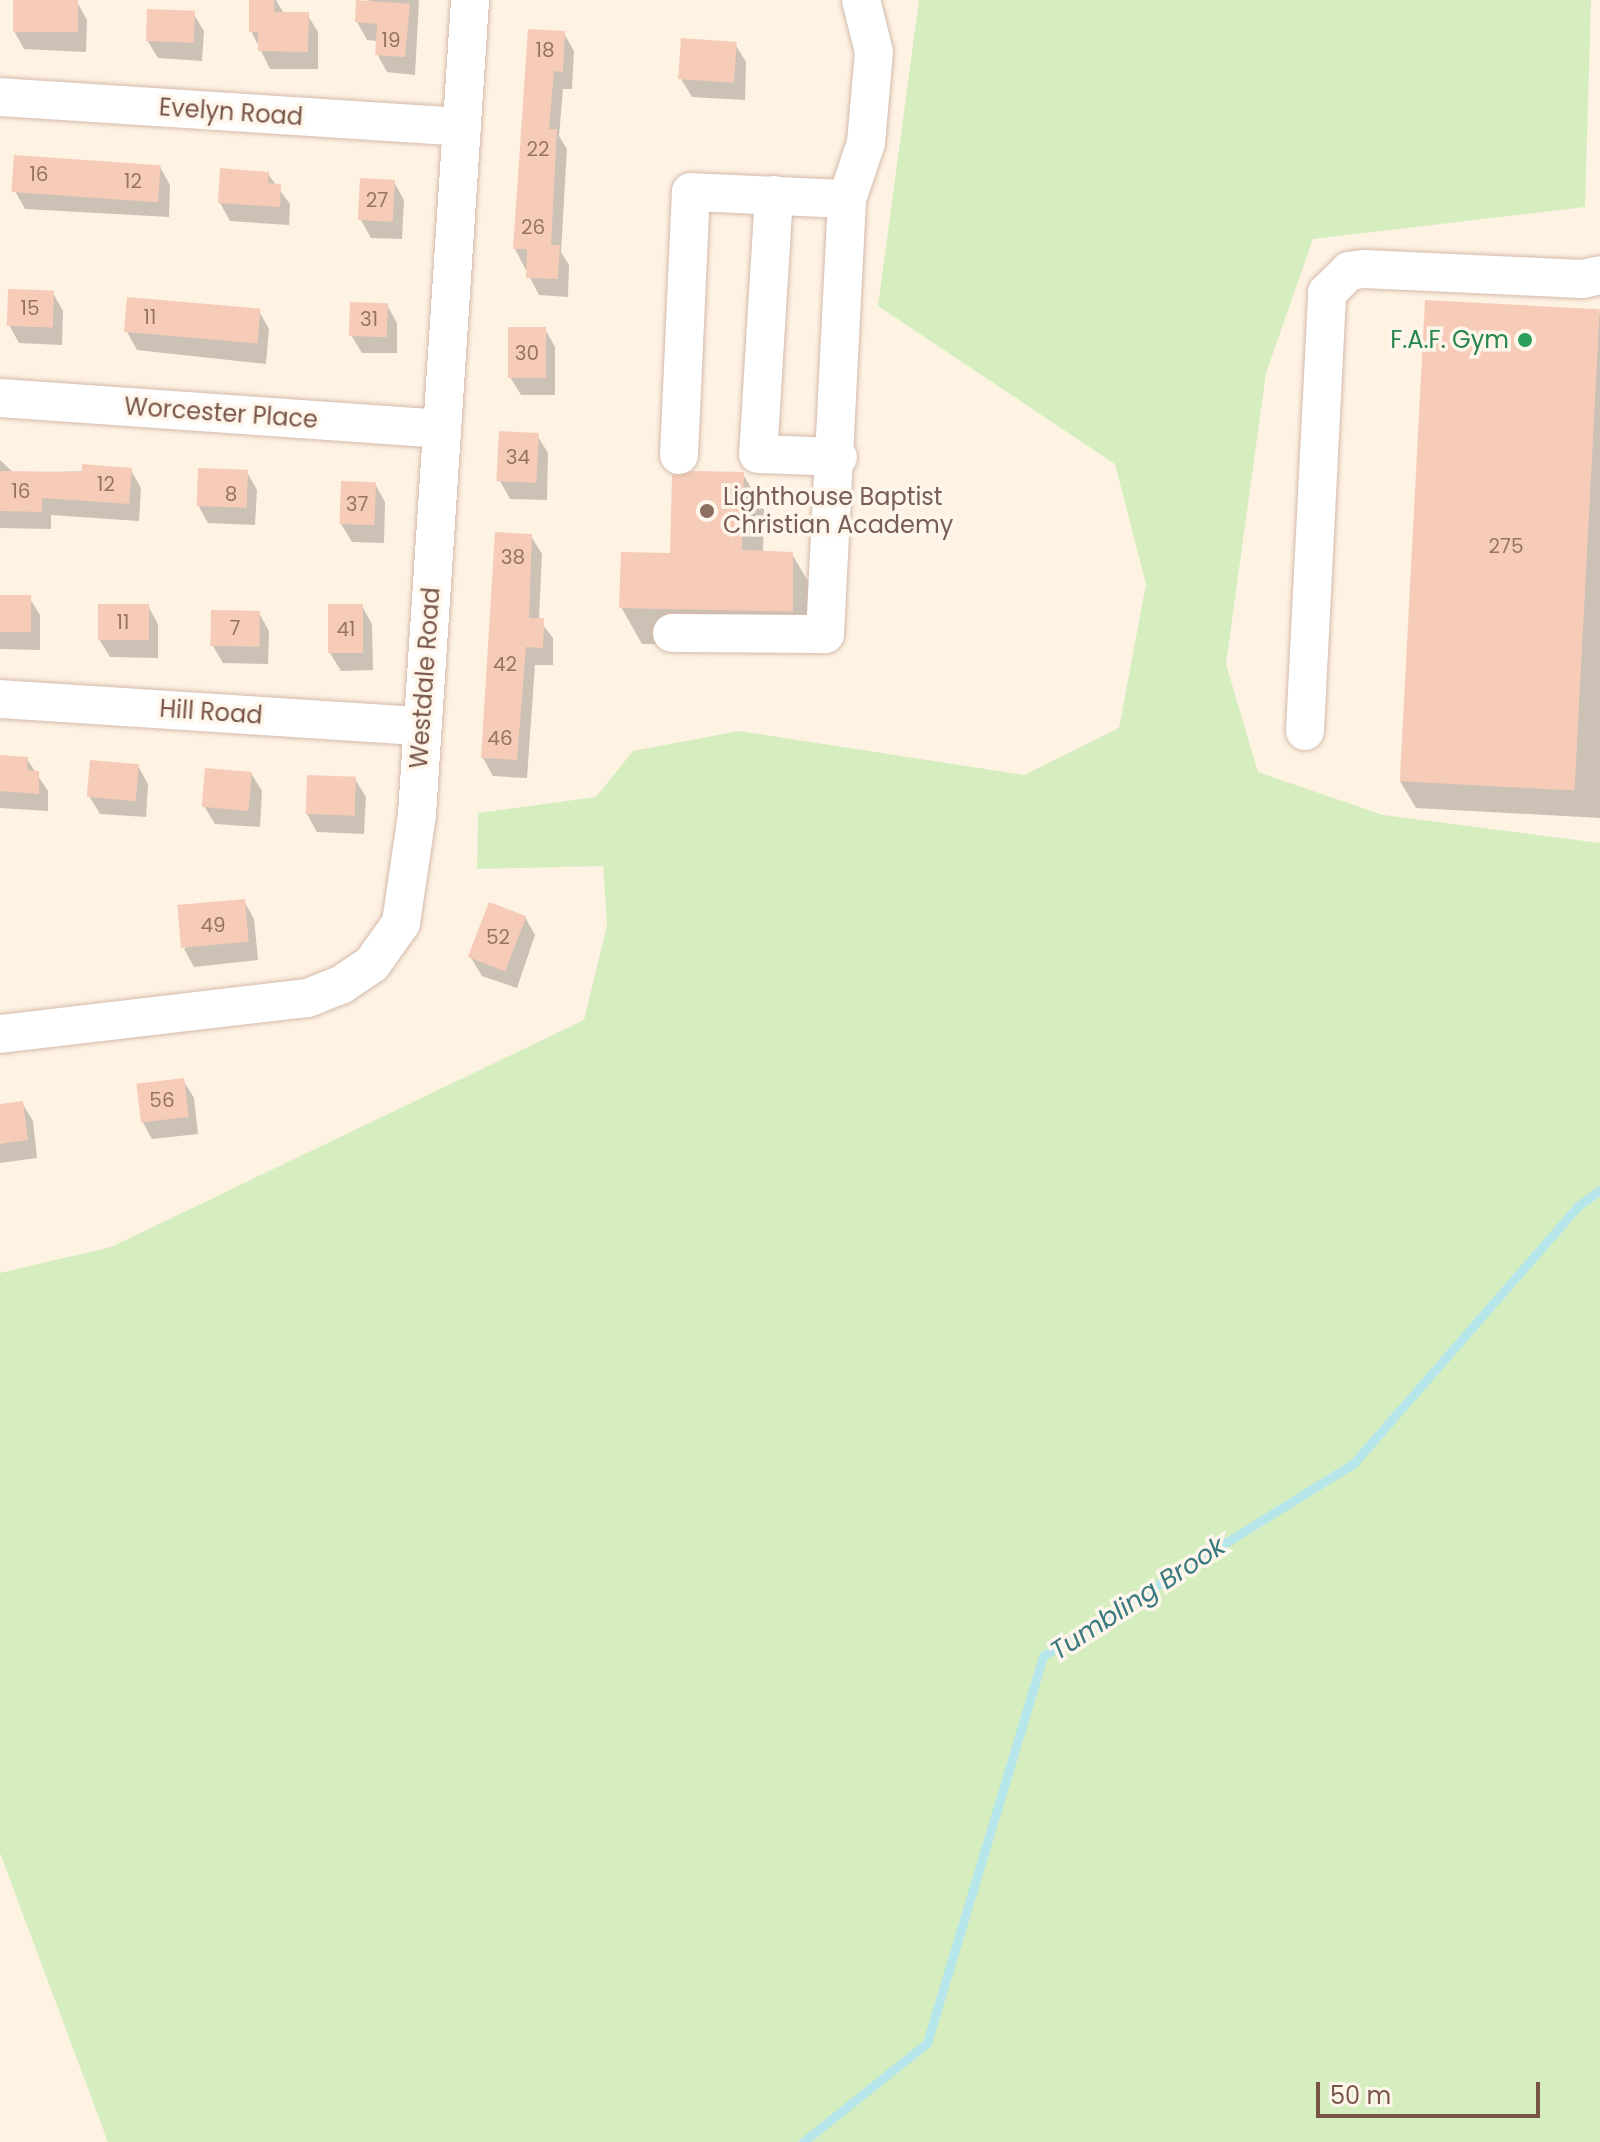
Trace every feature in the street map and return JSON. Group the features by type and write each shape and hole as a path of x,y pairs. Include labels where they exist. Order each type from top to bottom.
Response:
{"street":[{"name":"Westdale Road","path":"0,1034 293,1001 324,993 357,976 383,951 406,908 470,0"},
{"path":"672,633 825,634 838,457 847,199 866,143 874,52 861,0"},
{"name":"Evelyn Road","path":"0,97 462,127"},
{"path":"679,455 691,192 847,199"},
{"path":"774,195 758,454 838,457"},
{"path":"1305,731 1327,293 1342,276 1364,269 1583,279 1600,275"},
{"name":"Worcester Place","path":"0,398 442,429"},
{"name":"Hill Road","path":"0,699 421,726"}],"green space":[{"path":"919,0 1591,0 1585,207 1313,239 1266,373 1226,664 1258,772 1383,815 1600,843 1600,2142 108,2142 0,1853 0,1273 111,1247 584,1020 607,925 603,866 477,869 478,813 596,797 633,751 739,731 1024,775 1119,728 1146,584 1115,464 878,306"}],"building":[{"path":"13,0 78,0 78,32 13,32"},
{"path":"249,0 274,0 274,12 309,12 308,52 258,51 258,32 249,32"},
{"path":"356,0 410,4 405,57 375,55 377,24 355,22"},
{"path":"147,9 195,11 194,43 146,41"},
{"path":"528,29 565,31 563,72 554,71 549,129 557,129 551,245 560,245 558,279 526,278 527,249 513,249"},
{"path":"681,38 737,42 734,83 678,79"},
{"path":"14,155 161,165 158,202 11,192"},
{"path":"220,168 269,172 268,183 281,184 280,207 218,203"},
{"path":"360,178 395,180 393,222 358,220"},
{"path":"8,289 54,291 53,328 7,326"},
{"path":"127,297 260,309 257,344 124,332"},
{"path":"1425,300 1600,309 1575,790 1400,781"},
{"path":"350,302 388,303 387,337 349,336"},
{"path":"508,327 546,327 546,378 508,378"},
{"path":"499,431 539,433 536,483 496,481"},
{"path":"82,464 132,468 129,504 42,498 42,512 0,511 0,471 82,472"},
{"path":"198,468 248,470 247,508 197,506"},
{"name":"Lighthouse Baptist Christian Academy","path":"693,471 744,472 742,550 793,552 793,612 619,608 621,552 670,553 672,475"},
{"path":"341,481 376,482 374,525 339,524"},
{"path":"495,532 532,534 529,618 544,618 543,648 526,647 517,760 481,758"},
{"path":"0,595 31,595 31,632 0,632"},
{"path":"98,604 149,604 149,640 98,640"},
{"path":"328,604 363,604 363,653 328,653"},
{"path":"211,610 260,611 259,647 210,646"},
{"path":"0,755 28,757 27,770 39,771 39,794 0,791"},
{"path":"90,760 139,764 136,801 87,797"},
{"path":"205,768 252,772 248,811 202,807"},
{"path":"307,775 356,777 355,816 306,814"},
{"path":"245,899 249,942 181,948 177,905"},
{"path":"489,902 526,916 505,971 468,957"},
{"path":"184,1078 189,1117 141,1123 136,1084"},
{"path":"23,1101 28,1140 0,1144 0,1104"}],"waterway":[{"name":"Tumbling Brook","path":"803,2142 927,2043 1043,1656 1353,1464 1578,1206 1600,1190"}],"place":[{"name":"F.A.F. Gym","path":"1525,340"},
{"name":"Lighthouse Baptist Christian Academy","path":"707,511"}]}
